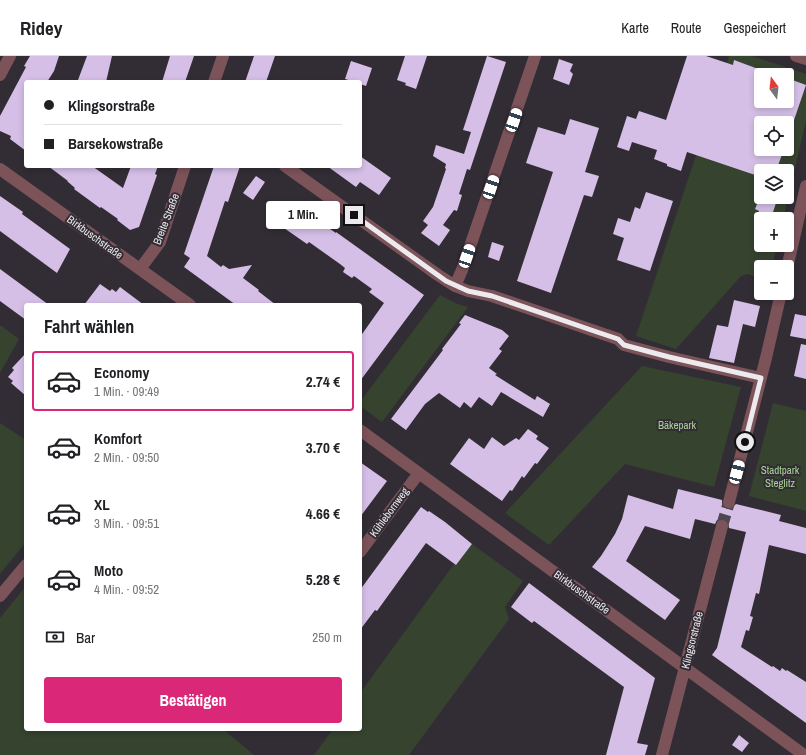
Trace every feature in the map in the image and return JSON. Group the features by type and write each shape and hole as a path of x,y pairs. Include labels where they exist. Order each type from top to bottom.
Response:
{"street":[{"path":"0,75 10,56"},
{"path":"215,80 223,56"},
{"path":"455,286 465,262 535,56"},
{"path":"796,56 806,59"},
{"name":"Birkbuschstraße","path":"0,168 187,303"},
{"name":"Breite Straße","path":"140,269 160,242 184,168"},
{"path":"288,168 455,286 468,291 492,296 604,334 618,339 624,345 761,378"},
{"path":"789,260 806,186"},
{"path":"729,502 779,300"},
{"name":"Birkbuschstraße","path":"362,431 804,755"},
{"name":"Kühlebornweg","path":"362,549 419,473"},
{"name":"Klingsorstraße","path":"662,755 722,526"},
{"path":"0,596 24,567"}],"green space":[{"path":"729,56 752,56 788,68 754,68 754,108 794,108 794,70 806,74 806,121 794,172 794,164 754,164 754,204 787,204 785,212 754,212 754,252 775,252 774,260 754,260 754,276 747,274 741,276 676,349 636,336"},
{"path":"440,295 455,303 468,307 382,422 362,407 362,399"},
{"path":"0,325 19,339 0,373"},
{"name":"Bäkepark","path":"642,366 741,387 714,487 625,464 549,545 505,513"},
{"name":"Stadtpark Steglitz","path":"773,403 806,411 806,511 749,496"},
{"path":"0,423 24,439 24,544 0,574"},
{"path":"472,544 523,581 505,607 509,619 409,755 314,755 332,731 362,731 362,690 454,564 456,565"},
{"path":"24,588 24,731 225,731 254,755 0,755 0,618"}],"building":[{"path":"30,56 59,56 54,71 48,80 24,80 24,150 10,139 11,136 0,131 0,116 26,67 24,66"},
{"path":"87,56 112,56 106,80 78,80"},
{"path":"170,56 194,56 186,80 163,80"},
{"path":"254,56 275,56 267,80 246,80"},
{"path":"405,56 427,56 416,89 397,80"},
{"path":"487,56 506,62 470,170 467,169 459,194 462,195 457,211 454,210 443,225 450,230 439,246 421,233 428,225 423,221 433,207 446,169 446,164 433,156 436,145 464,154 471,132 463,130"},
{"path":"687,56 706,56 733,65 734,60 756,68 754,68 754,108 794,108 794,81 806,85 794,120 794,116 754,116 754,156 781,156 779,164 754,164 754,175 687,152 681,171 654,159 657,150 632,142 629,151 617,147 627,116 636,119 639,111 666,120"},
{"path":"559,59 573,64 570,71 573,74 569,85 553,79"},
{"path":"351,61 372,68 366,86 362,85 362,80 345,79"},
{"path":"570,119 599,128 585,172 599,176 592,197 584,195 551,293 517,281 553,172 526,163 538,127 565,135"},
{"path":"362,157 391,178 379,195 360,182 356,187 330,168 362,168"},
{"path":"51,168 95,168 123,188 130,168 157,168 155,174 157,175 139,227 130,230 117,220 118,219 74,189 75,188"},
{"path":"213,168 239,168 228,202 225,201 207,256 221,267 223,265 229,269 252,265 243,278 273,303 233,303 184,267 190,258 184,254"},
{"path":"256,176 265,182 253,200 243,193"},
{"path":"646,192 673,201 650,271 617,260 624,238 613,234 618,218 630,222 635,207 640,209"},
{"path":"0,196 70,249 57,273 0,231"},
{"path":"757,204 776,204 773,212 759,212 755,209"},
{"path":"291,205 320,225 321,223 336,232 424,295 362,378 362,334 384,303 369,292 372,289 354,276 352,278 343,272 345,268 340,264 309,242 307,244 284,228 285,226 279,221"},
{"path":"492,242 504,246 499,261 488,257"},
{"path":"0,269 46,303 24,303 24,319 0,301"},
{"path":"100,284 110,291 112,289 116,292 120,287 141,303 86,303"},
{"path":"734,300 760,306 755,327 743,324 734,363 709,358 717,325 728,327"},
{"path":"795,314 806,316 806,339 790,336"},
{"path":"465,315 502,330 509,336 499,349 502,351 489,368 497,374 495,375 535,400 537,396 550,404 543,417 501,392 492,406 479,397 471,408 464,402 460,408 439,393 425,404 406,430 391,419 443,350 442,349 461,324 459,323"},
{"path":"801,344 806,345 806,379 794,376"},
{"path":"24,355 24,394 11,383 13,381 8,377 14,370 12,368"},
{"path":"528,429 538,436 536,439 549,448 537,464 535,463 524,478 522,476 512,491 510,490 502,501 450,464 469,438 484,449 492,437 504,446 516,438 519,440"},
{"path":"362,463 387,481 362,514"},
{"path":"678,489 722,500 722,504 727,509 731,509 736,504 781,515 779,521 806,528 806,554 769,545 759,594 756,593 750,616 753,617 749,631 746,630 741,647 772,667 773,666 780,671 782,668 786,671 787,670 806,682 806,723 712,655 717,648 746,532 729,528 728,521 724,519 717,520 715,524 695,519 690,539 645,526 626,561 680,600 665,620 592,567 615,534 622,519 628,495 673,509"},
{"path":"421,507 445,522 472,544 456,565 426,543 377,611 375,610 362,627 362,587"},
{"path":"529,583 655,678 637,743 648,745 645,755 606,755 624,687 534,621 532,623 511,607"},
{"path":"739,735 749,743 742,752 732,745"}],"tunnel":[{"path":"722,526 729,502"}],"route":[{"path":"354,215 455,286 468,291 492,296 618,339 624,345 761,378 745,442"}]}
